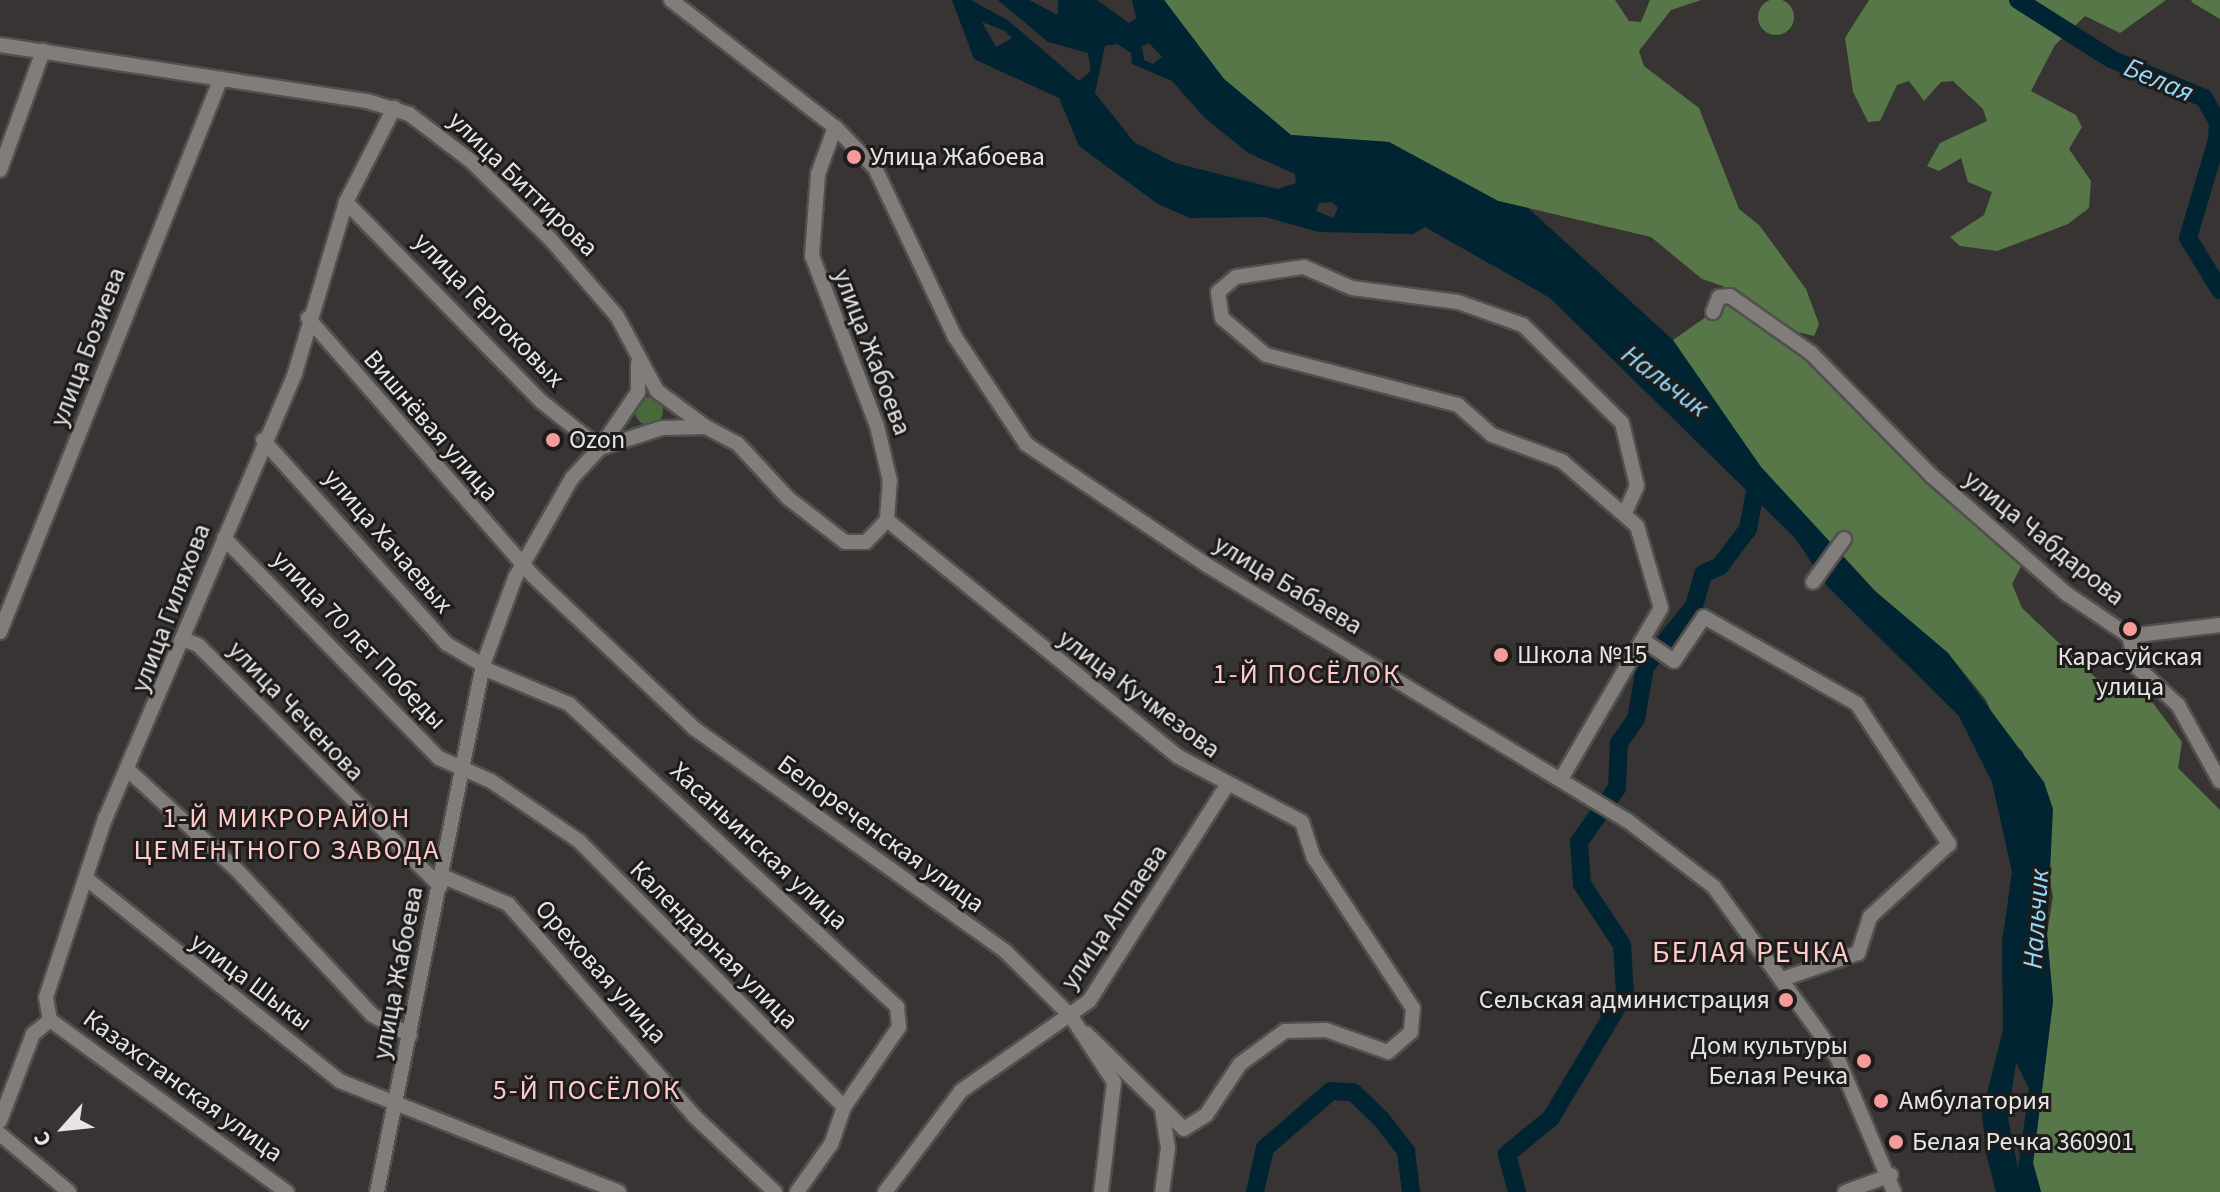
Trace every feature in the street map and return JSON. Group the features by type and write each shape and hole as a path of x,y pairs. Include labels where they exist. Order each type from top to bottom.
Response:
{"street":[{"name":"улица Бабаева","path":"671,0 835,127 890,190 955,337 1026,444 1188,553 1628,821 1714,887 1837,1057 1891,1175 1894,1192"},
{"name":"улица Биттирова","path":"0,45 394,108 432,129 513,201 586,277 636,350 661,395 706,427"},
{"path":"0,170 43,51"},
{"name":"улица Бозиева","path":"0,632 221,78"},
{"name":"улица Гиляхова","path":"50,1020 46,997 127,769 263,440 295,373 308,318 346,202 394,108"},
{"name":"улица Жабоева","path":"835,127 818,174 812,256 877,426 890,481 887,520"},
{"name":"улица Гергоковых","path":"346,202 542,402 600,448"},
{"path":"1561,779 1645,643 1663,598 1626,511 1562,461 1492,435 1458,405 1266,355 1222,318 1218,292 1236,277 1304,267 1352,288 1458,302 1523,325 1622,423 1637,486 1626,511"},
{"name":"улица Чабдарова","path":"1713,312 1719,297 1733,297 1841,382 1932,476 2067,594 2129,636 2137,667 2183,713 2220,781"},
{"name":"Вишнёвая улица","path":"308,318 522,563"},
{"path":"636,350 632,422 657,430"},
{"path":"634,397 661,395 670,413 657,430"},
{"name":"улица Жабоева","path":"377,1192 483,666 522,563 560,497 600,448 634,397"},
{"path":"600,448 657,430 706,427 738,444 796,505 845,542 866,542 887,520"},
{"name":"улица Хачаевых","path":"263,440 447,644 483,666"},
{"name":"улица Кучмезова","path":"887,520 1056,664 1177,756 1302,822 1318,865 1375,957 1407,993 1413,1022 1406,1040 1388,1052 1338,1033 1292,1028 1240,1064 1192,1127 1181,1129 1120,1060 1080,1031"},
{"name":"улица 70 лет Победы","path":"224,538 429,749 464,768"},
{"path":"1813,582 1843,541"},
{"name":"Белореченская улица","path":"522,563 710,742 1005,951 1070,1015 1114,1082 1101,1192"},
{"path":"1645,643 1668,657 1678,659 1704,617 1864,709 1949,844 1870,917 1858,953 1783,979"},
{"path":"2129,636 2220,625"},
{"name":"улица Чеченова","path":"183,639 198,645 441,881"},
{"name":"Хасаньинская улица","path":"483,666 569,704 897,1007 899,1027 844,1107"},
{"name":"Календарная улица","path":"464,768 579,841 844,1107"},
{"path":"127,769 237,870 372,1015 410,1035"},
{"name":"улица Аппаева","path":"885,1192 961,1091 1089,1001 1228,784"},
{"name":"улица Шыкы","path":"88,880 340,1081 619,1192"},
{"name":"Ореховая улица","path":"441,881 508,904 694,1116 775,1192"},
{"path":"0,1121 33,1034 50,1020"},
{"name":"Казахстанская улица","path":"50,1020 287,1192"},
{"path":"797,1192 831,1144 844,1107"},
{"path":"1162,1110 1168,1148 1162,1192"},
{"path":"0,1134 69,1192"},
{"path":"1845,1192 1891,1175"}],"green space":[{"path":"1776,-1 1789,4 1794,17 1789,30 1776,35 1763,30 1758,17 1763,4"},
{"path":"1164,0 1615,0 1629,21 1641,22 1650,0 1701,0 1671,10 1639,51 1644,66 1699,108 1739,209 1759,225 1806,289 1819,324 1814,336 1789,330 1728,288 1702,279 1651,237 1498,201 1389,142 1291,135 1224,79"},
{"path":"1869,0 2166,0 2120,33 2085,16 2055,45 2031,91 2076,115 2082,127 2069,149 2091,181 2089,208 2068,224 1997,251 1960,246 1950,237 1984,215 1992,192 1968,182 1961,158 1939,171 1927,166 1940,143 1987,121 1983,109 1953,81 1941,82 1924,101 1909,81 1897,85 1880,121 1868,122 1853,92 1845,38"},
{"path":"2191,0 2220,0 2220,19 2193,3"},
{"path":"1719,297 1789,340 2026,557 2012,584 2022,608 2098,680 2136,685 2182,742 2178,768 2220,810 2220,1192 2041,1192 2033,1163 2053,1001 2047,934 2053,896 2023,752 2000,732 1986,700 1948,653 1875,591 1761,467 1678,352 1673,340 1713,312"},
{"path":"649,397 659,401 663,411 659,421 649,425 639,421 635,411 639,401"}],"water":[{"name":"Нальчик","path":"952,0 971,0 1009,21 1079,81 1091,71 1088,53 1048,42 998,0 1029,0 1058,15 1058,0 1097,0 1129,23 1136,18 1132,0 1164,0 1224,79 1291,135 1389,142 1498,201 1528,208 1673,340 1761,467 1875,591 1948,653 2044,782 2053,809 2047,934 2053,1001 2033,1163 2041,1192 1996,1192 1986,1153 1982,1113 2003,1030 2002,942 2012,872 1992,782 1959,716 1828,587 1795,538 1550,298 1425,227 1413,234 1319,232 1265,217 1190,218 1158,204 1079,146 1059,98 974,59","holes":["982,22 1005,31 1012,38 996,47","1149,43 1162,57 1153,64 1144,60 1142,46","1117,44 1131,53 1132,64 1172,81 1204,117 1248,153 1295,174 1296,183 1278,189 1175,163 1134,142 1095,93 1105,46","1332,202 1338,208 1333,218 1316,211 1319,203","2016,1062 2029,1089 2018,1168 2008,1118"]}],"waterway":[{"name":"Белая","path":"2018,0 2111,59 2204,98 2218,122 2217,140 2188,238 2220,290"},
{"path":"1517,1192 1507,1154 1551,1118 1625,994 1622,945 1582,884 1579,842 1617,788 1619,743 1636,719 1645,667 1694,606 1703,574 1720,566 1748,529 1757,481"},
{"path":"1255,1192 1265,1148 1331,1091 1353,1092 1381,1119 1406,1151 1411,1192"}],"place":[{"name":"Улица Жабоева","path":"854,157"},
{"name":"Ozon","path":"553,440"},
{"name":"Карасуйская улица","path":"2130,629"},
{"name":"Школа №15","path":"1501,655"},
{"name":"Сельская администрация","path":"1786,1000"},
{"name":"Дом культуры Белая Речка","path":"1864,1061"},
{"name":"Амбулатория","path":"1881,1101"},
{"name":"Белая Речка 360901","path":"1896,1142"}],"district":[{"name":"1-Й ПОСЁЛОК","path":"1307,674"},
{"name":"1-Й МИКРОРАЙОН ЦЕМЕНТНОГО ЗАВОДА","path":"287,834"},
{"name":"БЕЛАЯ РЕЧКА","path":"1751,953"},
{"name":"5-Й ПОСЁЛОК","path":"587,1090"}]}
